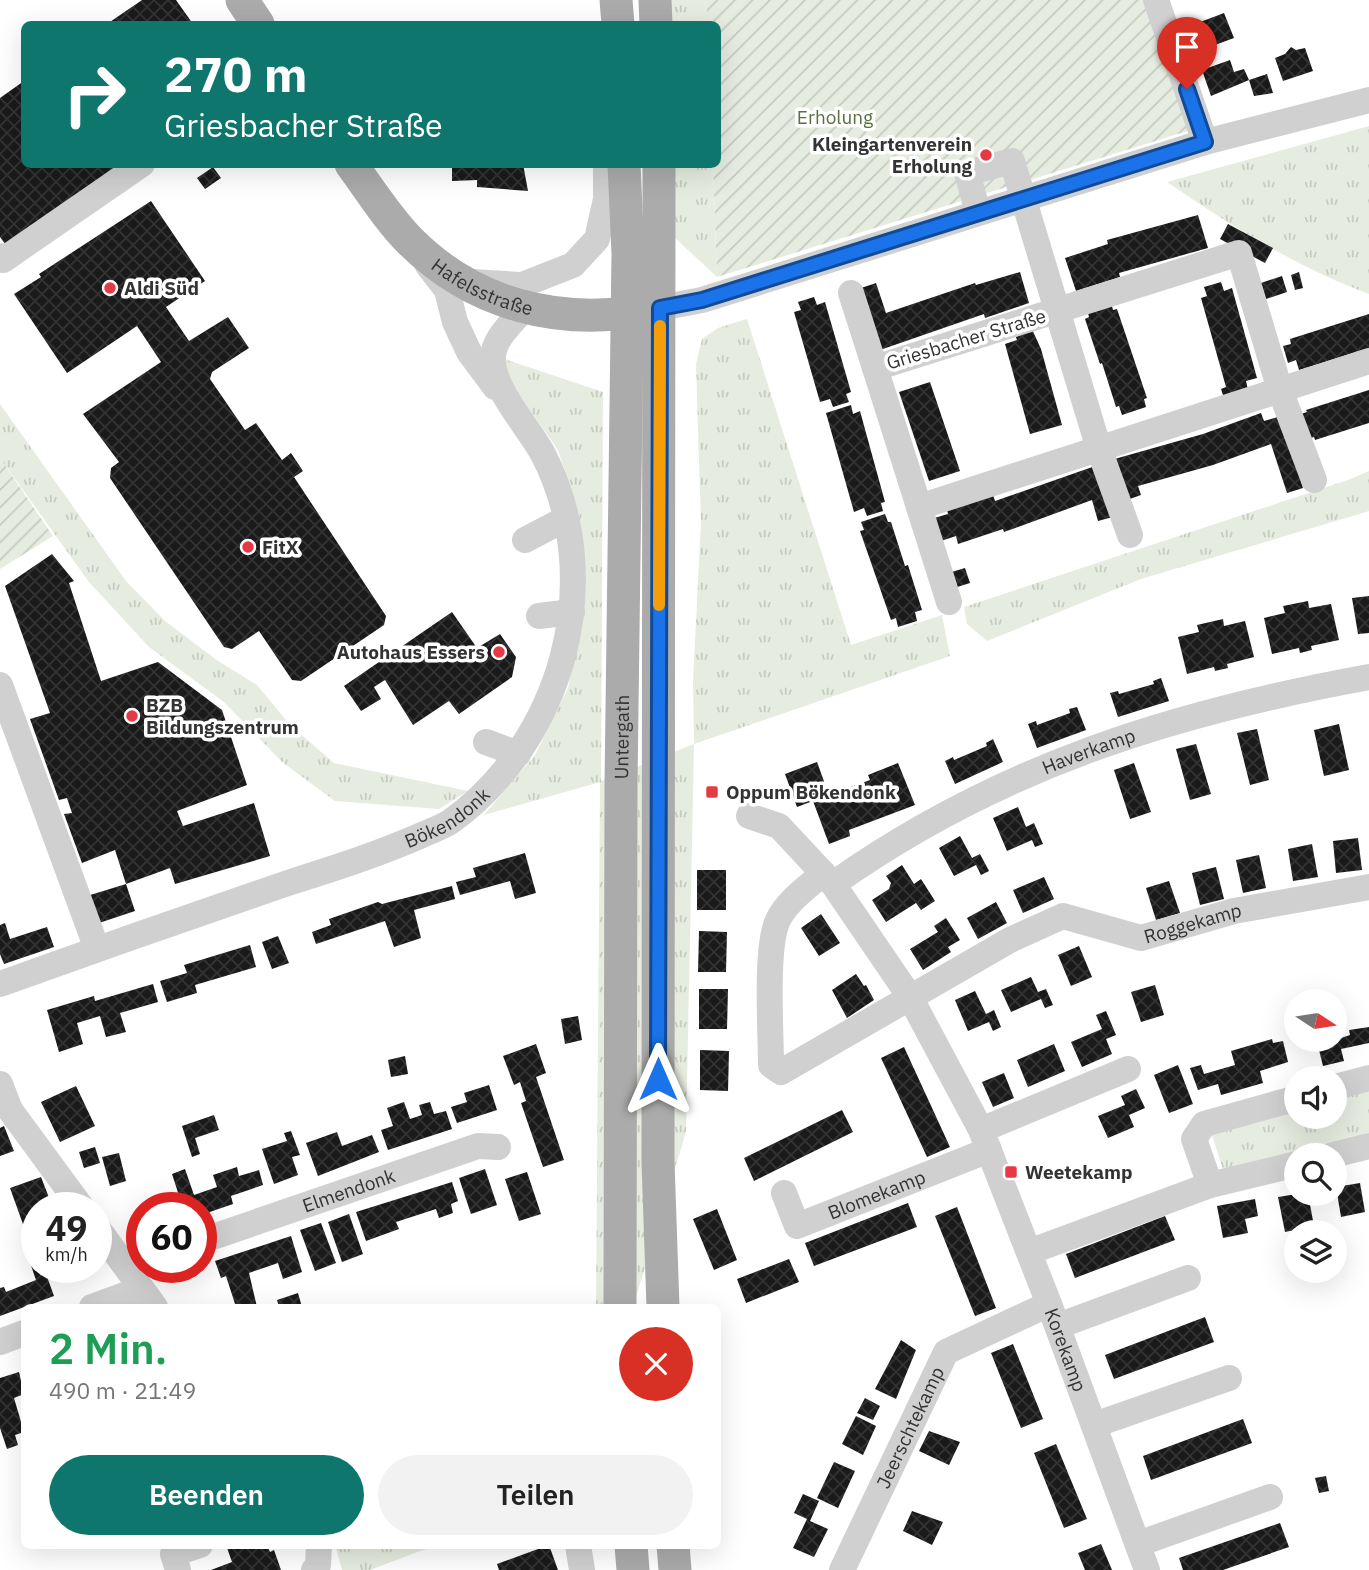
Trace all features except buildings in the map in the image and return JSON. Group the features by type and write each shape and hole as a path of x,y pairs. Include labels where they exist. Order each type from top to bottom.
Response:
{"main road":[{"path":"242,0 256,21"},
{"path":"616,0 618,21"},
{"path":"655,0 656,21"},
{"name":"Hafelsstraße","path":"354,168 409,241 461,281 524,309 626,314 660,308"},
{"name":"Untergath","path":"620,1304 628,254 624,168"},
{"name":"Untergath","path":"659,168 658,1162 663,1304"},
{"path":"631,1549 633,1570"},
{"path":"673,1549 675,1570"}],"street":[{"path":"604,0 605,21"},
{"path":"1156,0 1205,142"},
{"path":"660,308 702,300 1205,142 1369,100"},
{"name":"Griesbacher Straße","path":"978,212 967,173 1012,161 1099,449 1130,535"},
{"path":"0,256 3,260 136,168"},
{"path":"461,281 522,285 573,265 597,239 606,199 606,168"},
{"name":"Bökendonk","path":"409,241 447,290 455,321 469,352 486,379 509,401"},
{"name":"Griesbacher Straße","path":"875,368 1239,253 1280,390 1314,480"},
{"name":"Griesbacher Straße","path":"851,293 949,602"},
{"name":"Bökendonk","path":"0,984 392,849 449,823 502,777 551,695 565,654 572,612 572,565 565,519 544,456 509,401 495,373 493,358 496,343 524,309"},
{"path":"919,507 1369,362"},
{"path":"525,540 565,519"},
{"path":"539,616 572,612"},
{"name":"Haverkamp","path":"828,878 948,810 1100,744 1228,706 1369,677"},
{"path":"0,685 97,949"},
{"path":"485,742 518,754"},
{"name":"Korekamp","path":"749,817 779,826 828,878 910,997 985,1140 1147,1570"},
{"path":"828,878 786,909 777,921 772,950 771,1065 780,1072 910,997"},
{"name":"Roggekamp","path":"910,997 1010,940 1063,916 1141,938 1234,911 1369,887"},
{"path":"985,1140 1128,1069"},
{"path":"1347,1084 1369,1079"},
{"path":"0,1084 10,1110 70,1192"},
{"path":"1210,1185 1194,1139 1204,1124 1284,1102"},
{"name":"Blomekamp","path":"784,1193 797,1226 985,1140"},
{"name":"Elmendonk","path":"217,1236 478,1146 498,1147"},
{"path":"1347,1152 1369,1146"},
{"path":"1029,1252 1210,1185 1284,1167"},
{"path":"112,1246 126,1263"},
{"name":"Jeerschtekamp","path":"842,1570 946,1352 1053,1315 1188,1278"},
{"path":"98,1304 137,1283"},
{"path":"0,1342 21,1334"},
{"path":"1094,1425 1228,1378"},
{"path":"1138,1544 1270,1497"},
{"path":"178,1570 173,1554 188,1549"},
{"path":"314,1570 318,1549"},
{"path":"579,1549 582,1570"}],"green space":[{"path":"665,0 707,0 707,21 666,21"},
{"name":"Erholung","path":"707,0 1148,0 1194,129 717,277 713,168 721,168 721,21 707,21"},
{"path":"1369,126 1369,294 1316,272 1265,244 1167,182"},
{"path":"670,168 713,168 717,277 672,235"},
{"path":"747,319 851,645 942,615 950,656 694,744 693,682 701,522 696,364 702,339 718,328"},
{"path":"504,359 603,392 601,781 694,744 686,1132 634,1304 596,1304 600,782 484,815 535,755 568,688 583,614 573,495 558,450 515,389 504,368"},
{"path":"0,404 126,581 165,621 218,661 257,685 291,726 334,763 468,791 439,809 335,801 282,762 224,702 149,647 89,582 0,458"},
{"path":"0,458 53,536 0,569"},
{"path":"1369,471 1369,511 1141,579 987,641 967,624 964,607"},
{"path":"1369,1087 1369,1133 1333,1143 1284,1143 1284,1156 1224,1173 1211,1132 1284,1111 1284,1129 1347,1129 1347,1092"},
{"path":"336,1549 425,1549 370,1570 342,1570"}],"slow traffic":[{"path":"659,605 660,326"}],"place":[{"name":"Kleingartenverein Erholung","path":"986,155"},
{"name":"Aldi Süd","path":"110,288"},
{"name":"FitX","path":"248,547"},
{"name":"Autohaus Essers","path":"499,652"},
{"name":"BZB Bildungszentrum","path":"132,716"},
{"name":"Oppum Bökendonk","path":"712,792"},
{"name":"Weetekamp","path":"1011,1172"}],"route":[{"path":"658,1079 660,308 702,300 886,240 1205,142 1187,89"}]}
